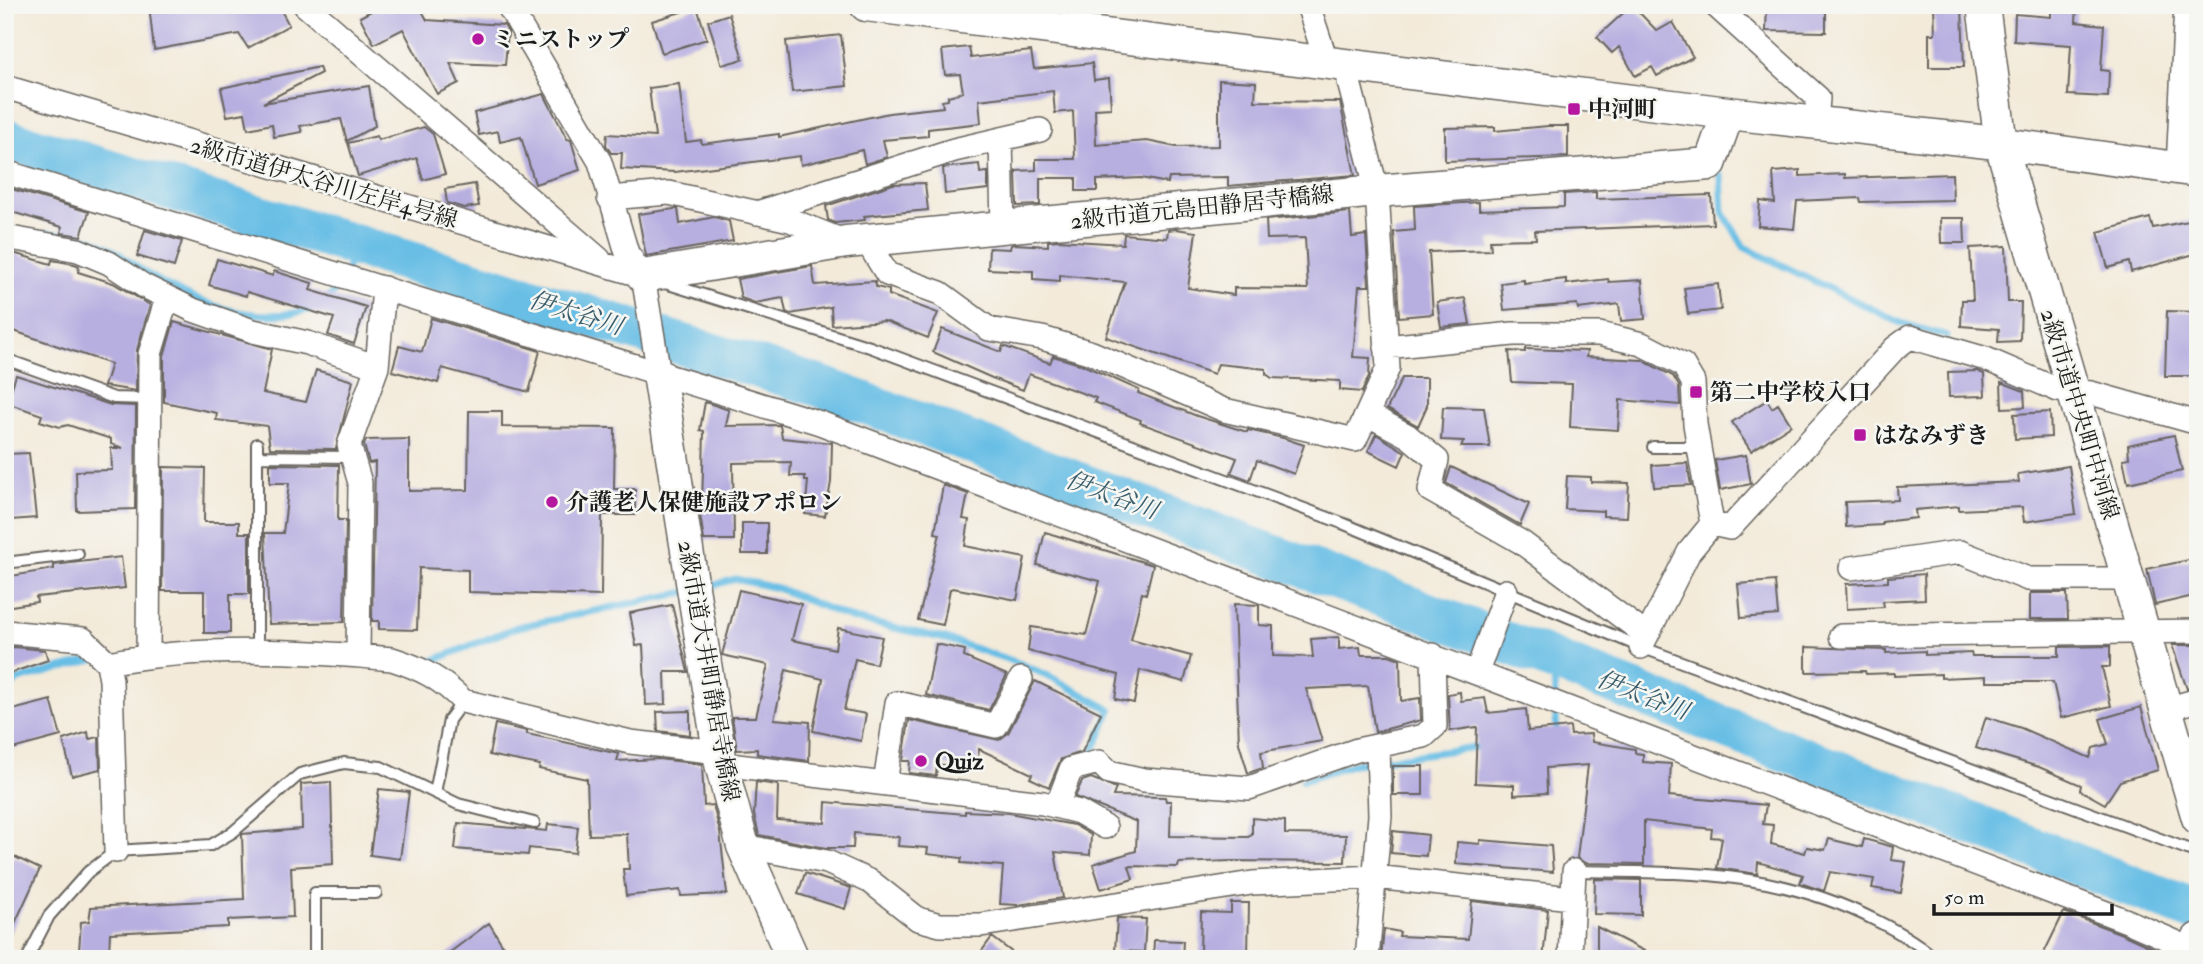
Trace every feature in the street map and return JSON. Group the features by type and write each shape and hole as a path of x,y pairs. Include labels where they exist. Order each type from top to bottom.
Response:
{"street":[{"path":"304,5 607,265"},
{"path":"508,5 600,162 627,253 644,280 658,368"},
{"path":"866,5 1338,73 1728,113 2001,144 2188,169 2186,5"},
{"path":"609,198 669,193 790,220 856,241 887,274 940,293 989,328 1042,338 1092,353 1224,410 1355,440 1388,368 1377,191 1338,73 1308,5"},
{"path":"1716,5 1818,98 1816,123"},
{"name":"2級市道中央町中河線","path":"1983,5 2001,144 2198,818"},
{"name":"2級市道伊太谷川左岸4号線","path":"5,86 607,265 644,280"},
{"name":"2級市道元島田静居寺橋線","path":"644,280 856,241 1377,191 1710,164 1728,113"},
{"path":"757,213 954,150 1040,130"},
{"path":"1001,139 1003,227"},
{"path":"5,172 384,288 658,368 820,423 1478,672 2197,949"},
{"path":"5,237 78,250 109,263 167,298 253,331 307,343 377,367"},
{"path":"358,655 360,483 349,445 377,367 384,288"},
{"path":"148,655 150,354 167,298"},
{"path":"1367,414 1408,436 1437,460 1430,490 1521,542 1643,641 1689,552 1712,524 1698,447 1693,382 1683,365 1642,344 1599,334 1513,334 1386,347"},
{"path":"1712,524 1730,528 1895,348 1910,337 1986,359 2058,390 2091,394 2198,423"},
{"name":"2級市道大井町静居寺橋線","path":"658,368 720,758 743,846 793,959"},
{"path":"1851,568 1960,552 2028,579 2128,579"},
{"path":"1478,672 1506,591"},
{"path":"1841,636 2198,631"},
{"path":"5,632 83,639 108,663 111,680 116,851"},
{"path":"108,663 148,655 358,655 392,659 418,667 444,682 463,701 630,742 885,784 1057,806 1079,812 1105,827"},
{"path":"1057,806 1071,769 1099,762 1109,772 1144,780 1249,788 1357,750 1424,736 1435,726 1433,655"},
{"path":"885,784 897,703 996,726 1021,679"},
{"path":"2166,709 2198,700"},
{"path":"1367,959 1380,816 1378,746"},
{"path":"743,846 827,862 871,882 918,919 940,925 981,925 1252,883 1374,877 1572,898"},
{"path":"1570,959 1574,871"}],"lane":[{"path":"644,280 870,347 1342,523 1506,591 2198,853"},
{"path":"5,359 114,398 150,399"},
{"path":"1653,447 1698,447"},
{"path":"257,654 257,450 352,457"},
{"path":"5,563 78,554"},
{"path":"435,793 449,720 463,701"},
{"path":"27,959 49,916 88,872 116,851 211,845 233,832 300,774 344,763 381,767 458,804 534,823"},
{"path":"1574,871 1714,873 1786,885 1845,905 1892,929 1935,959"},
{"path":"316,959 315,893 376,893"}],"building":[{"path":"149,5 278,5 289,25 248,48 239,34 154,50"},
{"path":"382,5 419,5 427,20 504,25 508,32 505,65 450,63 459,83 437,94 403,29 374,44 360,17"},
{"path":"1632,5 1657,31 1673,22 1693,57 1657,76 1652,67 1635,76 1619,47 1612,53 1597,37"},
{"path":"1767,5 1826,5 1826,32 1766,31"},
{"path":"1934,5 1962,5 1964,67 1929,67 1929,34 1935,34"},
{"path":"2051,5 2077,5 2076,22 2104,25 2101,70 2109,71 2108,97 2068,95 2071,45 2014,41 2015,14 2051,17"},
{"path":"697,7 707,39 662,53 652,21"},
{"path":"729,14 743,59 722,65 708,21"},
{"path":"841,35 847,86 792,92 786,41"},
{"path":"969,47 971,58 1031,51 1034,69 1092,63 1094,80 1109,78 1111,108 1095,109 1096,145 1147,141 1176,147 1219,146 1219,80 1256,82 1255,101 1340,102 1355,175 1228,186 1228,177 1169,178 1168,183 1141,178 1097,180 1097,191 1076,191 1076,178 1040,178 1040,205 1017,206 1016,171 1036,170 1036,159 1075,159 1073,111 1055,113 1053,91 979,100 981,123 928,129 928,136 883,140 887,157 865,164 862,150 801,165 800,156 675,172 621,169 622,153 611,153 606,145 607,134 655,137 649,88 679,84 686,142 701,140 702,144 779,134 779,137 889,113 943,107 942,101 948,100 948,96 963,92 960,74 945,75 942,50"},
{"path":"319,67 321,73 263,103 369,86 375,126 347,141 341,119 300,126 302,132 274,137 272,124 248,129 245,113 227,116 221,88"},
{"path":"544,94 567,139 571,140 580,170 535,184 521,137 500,142 498,131 479,135 474,113"},
{"path":"1568,126 1568,157 1445,161 1445,128 1495,127 1495,131"},
{"path":"424,127 433,134 445,174 423,180 417,158 358,176 348,143 377,136 378,140"},
{"path":"979,164 980,173 988,172 988,189 945,194 943,168"},
{"path":"1800,170 1800,176 1845,174 1845,178 1952,174 1953,200 1861,202 1860,198 1797,201 1794,229 1758,226 1760,201 1775,203 1773,172"},
{"path":"925,183 928,210 864,216 865,220 835,223 828,220 826,206 893,184"},
{"path":"475,184 479,206 464,208 447,203 445,189"},
{"path":"5,187 89,212 81,236 61,233 62,227 5,210"},
{"path":"1596,192 1596,199 1711,195 1713,224 1535,231 1536,239 1490,240 1491,250 1429,252 1433,314 1399,317 1394,232 1415,230 1414,206 1479,202 1479,210 1564,207 1564,194"},
{"path":"678,209 680,224 714,217 729,221 733,241 646,256 638,214"},
{"path":"1350,212 1352,237 1366,235 1369,286 1359,286 1353,357 1370,358 1369,376 1362,392 1340,390 1340,381 1272,378 1266,374 1266,369 1218,364 1214,374 1106,337 1125,282 1060,275 1060,281 1033,279 1033,271 988,269 989,248 1010,249 1014,244 1048,246 1048,241 1058,240 1123,244 1124,234 1167,238 1168,230 1176,229 1196,232 1188,288 1234,295 1234,288 1308,289 1305,238 1267,239 1266,220"},
{"path":"1940,218 1964,218 1965,243 1941,243"},
{"path":"2150,218 2153,228 2198,219 2198,253 2131,272 2129,262 2108,268 2098,232"},
{"path":"145,230 182,241 174,267 137,256"},
{"path":"2006,246 2008,302 2021,302 2020,341 1998,342 1999,329 1961,326 1962,300 1973,300 1970,248"},
{"path":"13,253 51,264 52,260 74,264 79,266 78,272 113,283 150,305 137,350 136,391 104,386 111,364 5,328 5,276"},
{"path":"217,259 273,276 274,271 312,283 310,290 366,307 354,344 328,335 334,318 247,292 246,296 209,285"},
{"path":"812,266 815,285 875,281 876,287 889,290 889,295 938,313 928,338 885,321 832,325 831,307 790,314 786,312 783,298 755,303 741,298 737,279"},
{"path":"1566,279 1566,284 1608,279 1609,282 1642,280 1645,319 1621,321 1619,304 1578,309 1577,304 1504,310 1501,283 1524,280 1524,284"},
{"path":"1718,284 1721,310 1688,314 1684,288"},
{"path":"1465,298 1470,324 1441,327 1437,302"},
{"path":"2167,311 2198,312 2198,376 2165,376"},
{"path":"431,318 540,351 529,392 442,368 438,383 392,371 399,346 422,352"},
{"path":"174,322 272,349 263,393 306,402 316,370 353,381 336,449 270,448 267,426 216,420 217,413 164,402 164,356"},
{"path":"942,329 1001,352 1003,346 1050,363 1053,356 1083,365 1139,390 1138,393 1197,416 1247,432 1248,430 1304,445 1294,474 1257,460 1250,480 1231,473 1237,458 1140,423 1141,420 1094,402 1096,398 1029,374 1023,390 992,378 933,352"},
{"path":"1525,349 1587,351 1586,357 1642,360 1673,376 1679,386 1680,405 1620,400 1618,430 1570,427 1572,384 1512,382 1509,351 1525,352"},
{"path":"1977,371 1984,374 1985,396 1949,397 1948,372"},
{"path":"16,375 111,405 136,406 135,509 77,511 76,471 112,470 111,448 123,448 111,444 111,439 68,425 60,427 40,421 42,415 7,403"},
{"path":"1402,378 1427,378 1427,406 1418,426 1387,409"},
{"path":"2001,382 2024,391 2025,407 2002,408"},
{"path":"1767,400 1772,408 1778,404 1791,425 1751,451 1732,422"},
{"path":"705,402 729,410 726,426 780,425 782,438 832,443 831,482 825,516 805,514 808,481 805,481 805,476 790,476 791,462 733,463 734,540 704,540 699,508 702,508 704,431 700,430"},
{"path":"1443,407 1484,408 1490,447 1461,447 1464,441 1441,440"},
{"name":"介護老人保健施設アポロン","path":"469,411 502,411 502,427 615,428 614,489 635,489 635,515 602,515 601,596 468,592 468,570 419,568 417,630 379,629 379,621 372,621 375,462 369,463 364,445 366,440 409,439 409,491 468,490"},
{"path":"2050,412 2051,437 2015,439 2014,414"},
{"path":"1376,434 1405,452 1399,466 1368,451"},
{"path":"2174,435 2182,471 2128,483 2123,459 2129,458 2128,445"},
{"path":"29,453 36,518 11,520 6,454"},
{"path":"1746,455 1751,484 1720,490 1715,460"},
{"path":"1687,463 1691,485 1654,487 1652,465"},
{"path":"270,464 339,465 338,520 346,520 344,622 269,624 265,533 283,533 289,483 270,483"},
{"path":"2069,466 2076,514 2024,522 2022,507 1959,510 1959,506 1915,510 1916,518 1882,522 1882,525 1846,527 1845,502 1898,500 1897,487 2019,482 2018,474"},
{"path":"163,467 205,468 204,522 239,522 239,533 249,533 249,594 230,594 230,633 204,633 204,591 162,591"},
{"path":"1451,467 1529,504 1520,525 1446,483"},
{"path":"1567,476 1591,477 1591,482 1629,483 1627,517 1603,516 1603,511 1565,509"},
{"path":"943,485 968,494 963,519 969,520 965,546 1025,558 1017,600 950,589 943,625 918,620 940,534 935,533"},
{"path":"742,523 767,523 767,554 742,554"},
{"path":"1045,532 1153,565 1146,594 1142,593 1131,640 1191,656 1184,682 1140,670 1134,703 1115,699 1119,675 1028,651 1031,627 1086,635 1100,581 1037,565"},
{"path":"121,557 125,588 36,597 37,602 5,607 5,577 54,569 54,565"},
{"path":"2198,558 2198,595 2155,605 2147,569"},
{"path":"1924,574 1925,599 1883,601 1884,607 1847,609 1846,584 1888,582 1888,577"},
{"path":"1775,581 1778,615 1741,618 1738,584"},
{"path":"739,590 801,604 792,640 835,649 838,628 882,637 876,664 855,659 844,710 866,714 861,741 813,731 823,679 786,670 774,719 810,722 809,761 757,754 757,749 737,750 732,717 756,717 768,665 722,655"},
{"path":"2030,593 2067,593 2068,619 2030,619"},
{"path":"1234,604 1259,605 1259,625 1273,626 1273,656 1313,657 1311,639 1339,637 1339,649 1360,647 1361,655 1389,655 1400,659 1401,701 1420,698 1421,720 1375,732 1368,686 1306,689 1322,741 1261,752 1263,768 1248,773 1239,743"},
{"path":"672,605 688,672 665,672 666,704 646,705 643,645 636,646 630,613"},
{"path":"936,644 965,650 964,657 1007,675 989,710 926,695"},
{"path":"2172,645 2198,645 2198,686 2187,689"},
{"path":"2110,646 2110,667 2102,667 2111,706 2061,718 2053,682 1986,682 1986,676 1941,678 1941,674 1894,676 1894,673 1866,674 1865,671 1806,672 1806,647 1886,650 1886,653 1925,651 1925,655 1971,653 1972,656 2059,656 2059,647"},
{"path":"14,647 45,650 48,660 5,675 5,650"},
{"path":"1035,681 1101,713 1082,752 1061,759 1049,787 1030,778 1032,774 979,749 977,769 937,764 936,776 909,773 910,761 903,761 909,720 999,740 1008,733"},
{"path":"1460,692 1461,701 1485,698 1488,713 1526,709 1528,731 1570,727 1571,735 1591,734 1592,742 1635,749 1635,753 1643,754 1643,762 1671,764 1669,796 1766,805 1763,824 1773,825 1771,844 1805,853 1807,847 1825,850 1829,839 1862,847 1864,839 1893,847 1891,860 1906,862 1901,893 1872,888 1874,879 1830,872 1824,891 1800,883 1803,875 1758,862 1757,874 1717,868 1722,838 1711,837 1712,829 1644,821 1644,864 1585,863 1577,858 1588,765 1546,768 1547,793 1514,795 1514,785 1475,783 1477,727 1450,731 1448,694"},
{"path":"51,700 61,736 5,751 5,712"},
{"path":"2141,707 2158,770 2120,781 2105,804 2080,790 2081,785 2039,767 1976,748 1986,717 2021,728 2090,758 2093,748 2108,744 2100,719"},
{"path":"690,711 690,735 658,731 657,712"},
{"path":"495,724 527,731 527,734 619,754 617,761 658,759 702,764 704,806 713,805 720,832 727,894 681,896 680,890 626,896 623,869 629,869 627,834 589,835 587,779 539,769 540,765 489,755"},
{"path":"88,732 89,739 99,737 100,769 72,776 63,740"},
{"path":"1393,766 1423,766 1423,795 1393,795"},
{"path":"1091,778 1116,788 1113,796 1165,797 1166,801 1171,801 1170,836 1248,837 1252,835 1252,818 1285,821 1285,834 1346,835 1345,862 1230,861 1179,863 1178,867 1129,866 1133,879 1101,889 1093,864 1136,851 1137,822 1075,797 1082,781"},
{"path":"331,782 333,864 291,867 293,917 228,920 228,927 110,933 109,953 79,951 81,922 89,921 91,907 244,899 242,834 302,829 301,784"},
{"path":"756,782 778,785 777,820 825,823 826,802 965,814 965,811 1009,813 1074,825 1091,835 1090,855 1055,852 1063,898 1018,905 1000,904 1003,866 961,863 962,858 927,854 928,848 898,846 899,837 854,833 853,848 826,848 759,835 754,814"},
{"path":"379,789 409,792 400,859 370,855"},
{"path":"458,823 547,831 548,824 578,827 575,853 529,848 528,855 455,849"},
{"path":"1393,831 1428,835 1426,856 1391,853"},
{"path":"1480,840 1551,846 1553,872 1456,864 1457,842 1480,844"},
{"path":"5,856 12,860 13,856 40,869 5,945"},
{"path":"805,873 851,888 845,909 798,894"},
{"path":"1595,879 1641,880 1641,915 1594,914"},
{"path":"1472,901 1548,910 1543,959 1381,959 1384,929 1400,932 1399,936 1468,939"},
{"path":"1231,903 1249,903 1248,955 1200,954 1201,912 1231,913"},
{"path":"2064,912 2122,934 2177,959 2041,959"},
{"path":"1117,918 1146,919 1144,952 1115,951"},
{"path":"489,923 511,959 441,959"},
{"path":"1597,927 1660,959 1597,959"},
{"path":"992,937 1021,959 976,959"},
{"path":"1154,940 1183,941 1182,959 1153,959"}],"waterway":[{"name":"伊太谷川","path":"5,139 822,387 1545,657 2198,912"},
{"path":"1721,176 1723,212 1744,247 1901,323 1947,336"},
{"path":"47,233 98,242 168,286 188,296 230,310 272,315 316,308"},
{"path":"325,301 336,290 358,247"},
{"path":"701,589 735,579 777,588 853,619 946,639 1016,662 1051,677 1111,710 1092,754 1093,758"},
{"path":"422,662 427,663 517,627 686,592"},
{"path":"5,692 18,680 95,659"},
{"path":"1553,660 1557,734"},
{"path":"1303,781 1354,764 1483,746"}],"place":[{"name":"ミニストップ","path":"478,39"},
{"name":"中河町","path":"1574,109"},
{"name":"第二中学校入口","path":"1696,392"},
{"name":"はなみずき","path":"1860,435"},
{"name":"介護老人保健施設アポロン","path":"552,502"},
{"name":"Quiz","path":"921,761"}]}
